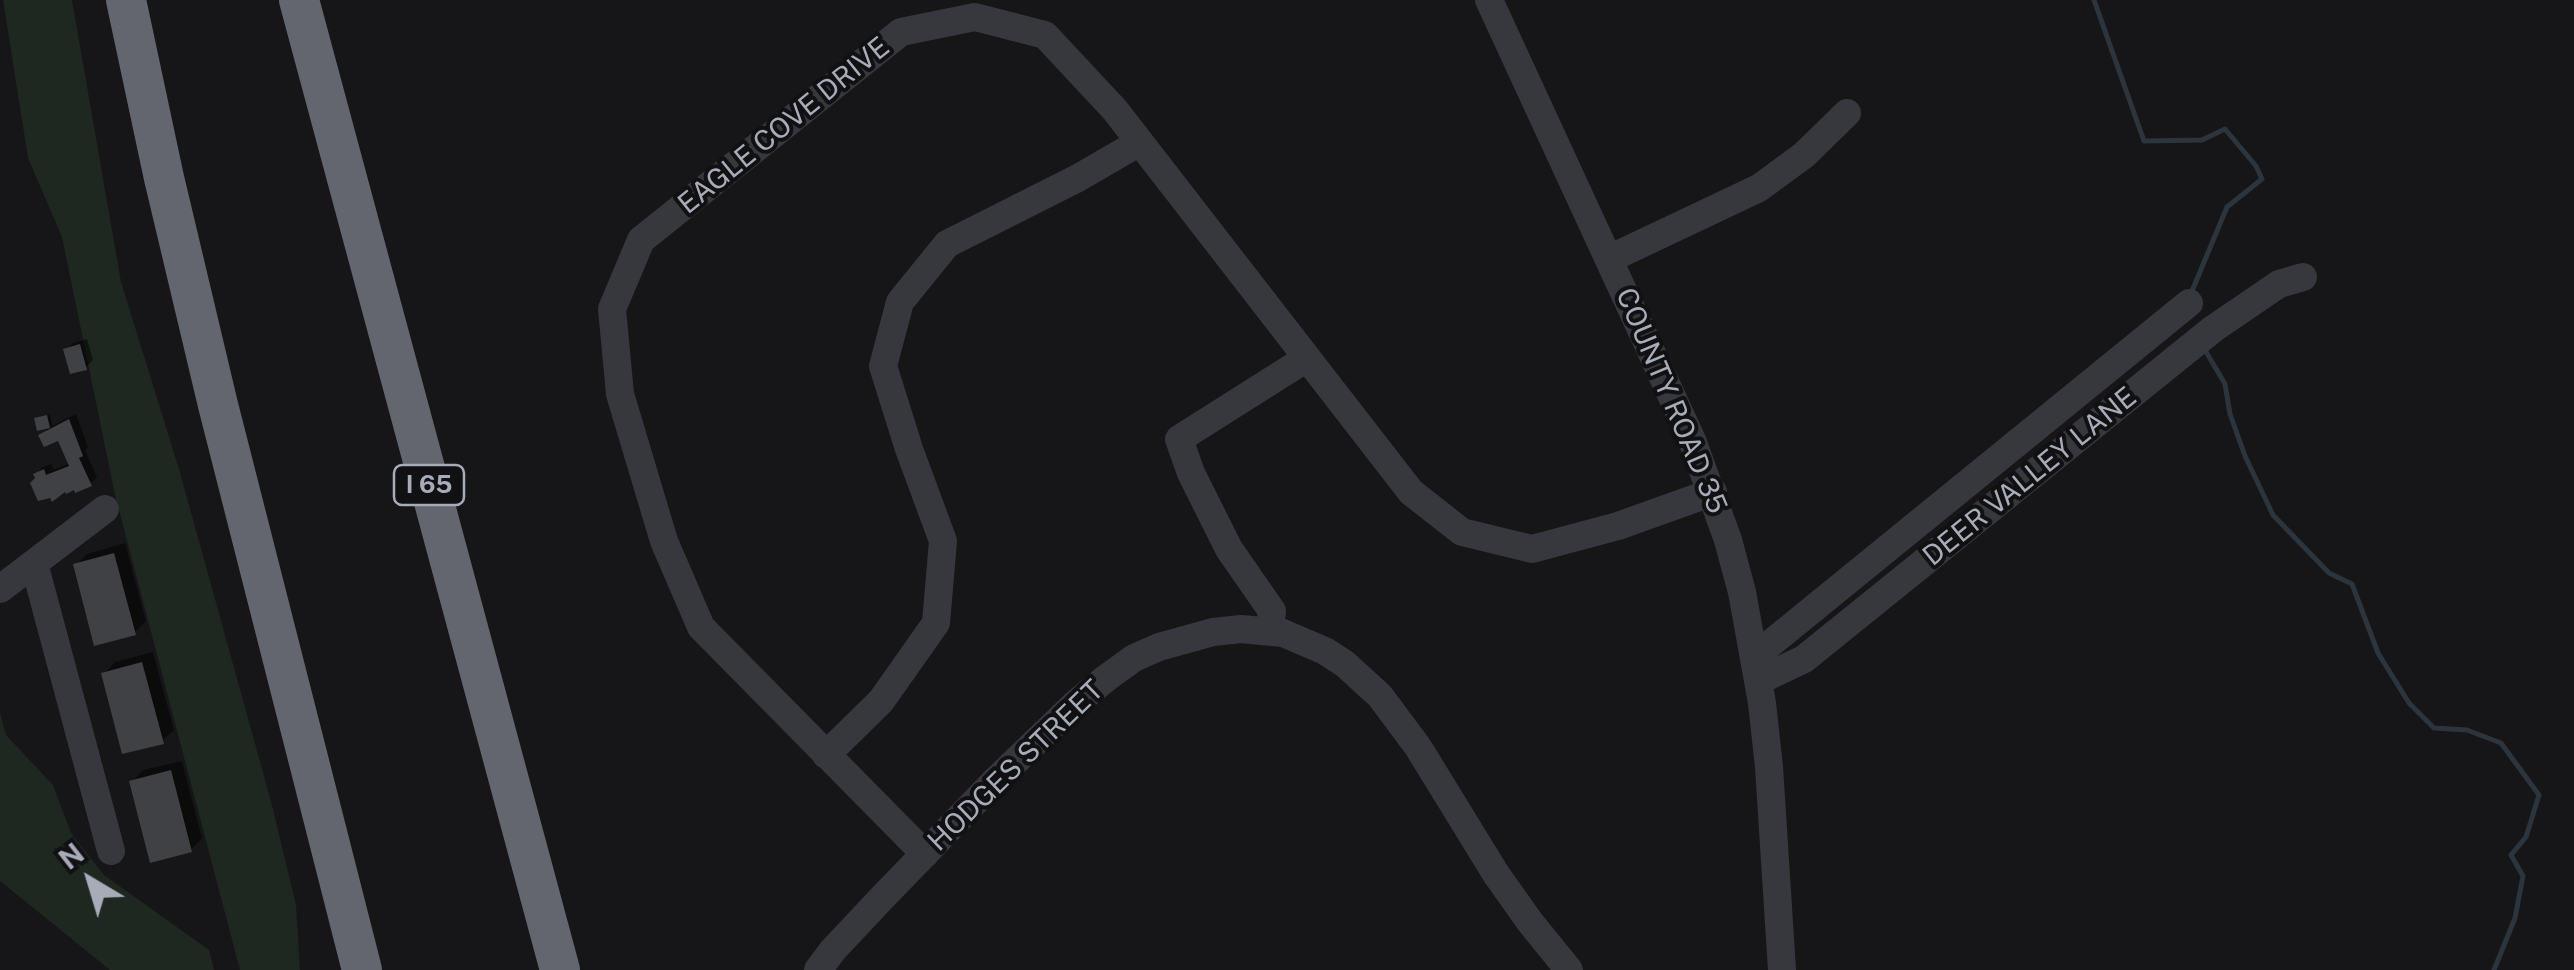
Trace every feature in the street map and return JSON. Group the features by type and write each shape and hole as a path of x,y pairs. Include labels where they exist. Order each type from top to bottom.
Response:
{"highway":[{"path":"126,0 218,405 362,970"},
{"name":"I 65","path":"299,0 560,970"}],"street":[{"name":"COUNTY ROAD 35","path":"1490,0 1674,398 1713,492 1742,592 1756,669 1769,768 1782,970"},
{"name":"EAGLE COVE DRIVE","path":"924,854 700,628 664,541 620,394 612,309 640,240 901,32 975,17 1044,35 1115,110 1411,492 1462,532 1532,549 1618,526 1713,492"},
{"path":"1609,259 1759,188 1804,155 1847,113"},
{"path":"826,754 881,701 936,623 942,542 884,366 900,302 947,244 1140,142"},
{"name":"DEER VALLEY LANE","path":"1756,669 1804,659 2213,329 2278,284 2303,277"},
{"path":"1756,669 2188,303"},
{"path":"1270,631 1272,611 1229,548 1190,473 1179,439 1307,358"},
{"path":"0,588 105,508"},
{"path":"34,563 111,851"},
{"name":"HODGES STREET","path":"818,970 924,854 1074,705 1134,658 1159,646 1241,629 1270,631 1325,651 1380,696 1418,746 1518,906 1548,948 1570,970"}],"shaded area":[{"path":"3,0 72,0 121,282 179,469 272,805 296,905 300,970 240,970 115,495 62,237 28,158"},
{"path":"0,713 6,735 53,785 71,833 104,875 209,950 214,970 110,970 0,881"}],"building":[{"path":"80,344 87,370 70,374 63,349"},
{"path":"47,415 50,428 37,431 34,418"},
{"path":"69,419 83,456 79,458 92,486 75,493 65,492 52,502 50,498 38,501 30,483 35,478 33,474 44,469 46,475 69,466 58,441 44,447 38,435"},
{"path":"114,553 136,635 94,646 73,564"},
{"path":"142,662 164,744 122,754 101,673"},
{"path":"171,770 192,852 150,863 129,781"}],"waterway":[{"path":"2094,0 2144,141 2202,140 2225,129 2262,179 2227,207 2192,296"},
{"path":"2205,350 2225,384 2230,414 2245,456 2273,515 2329,573 2352,584 2378,653 2409,703 2434,728 2467,730 2501,743 2539,795 2526,837 2511,855 2523,876 2515,918 2494,970"}]}
